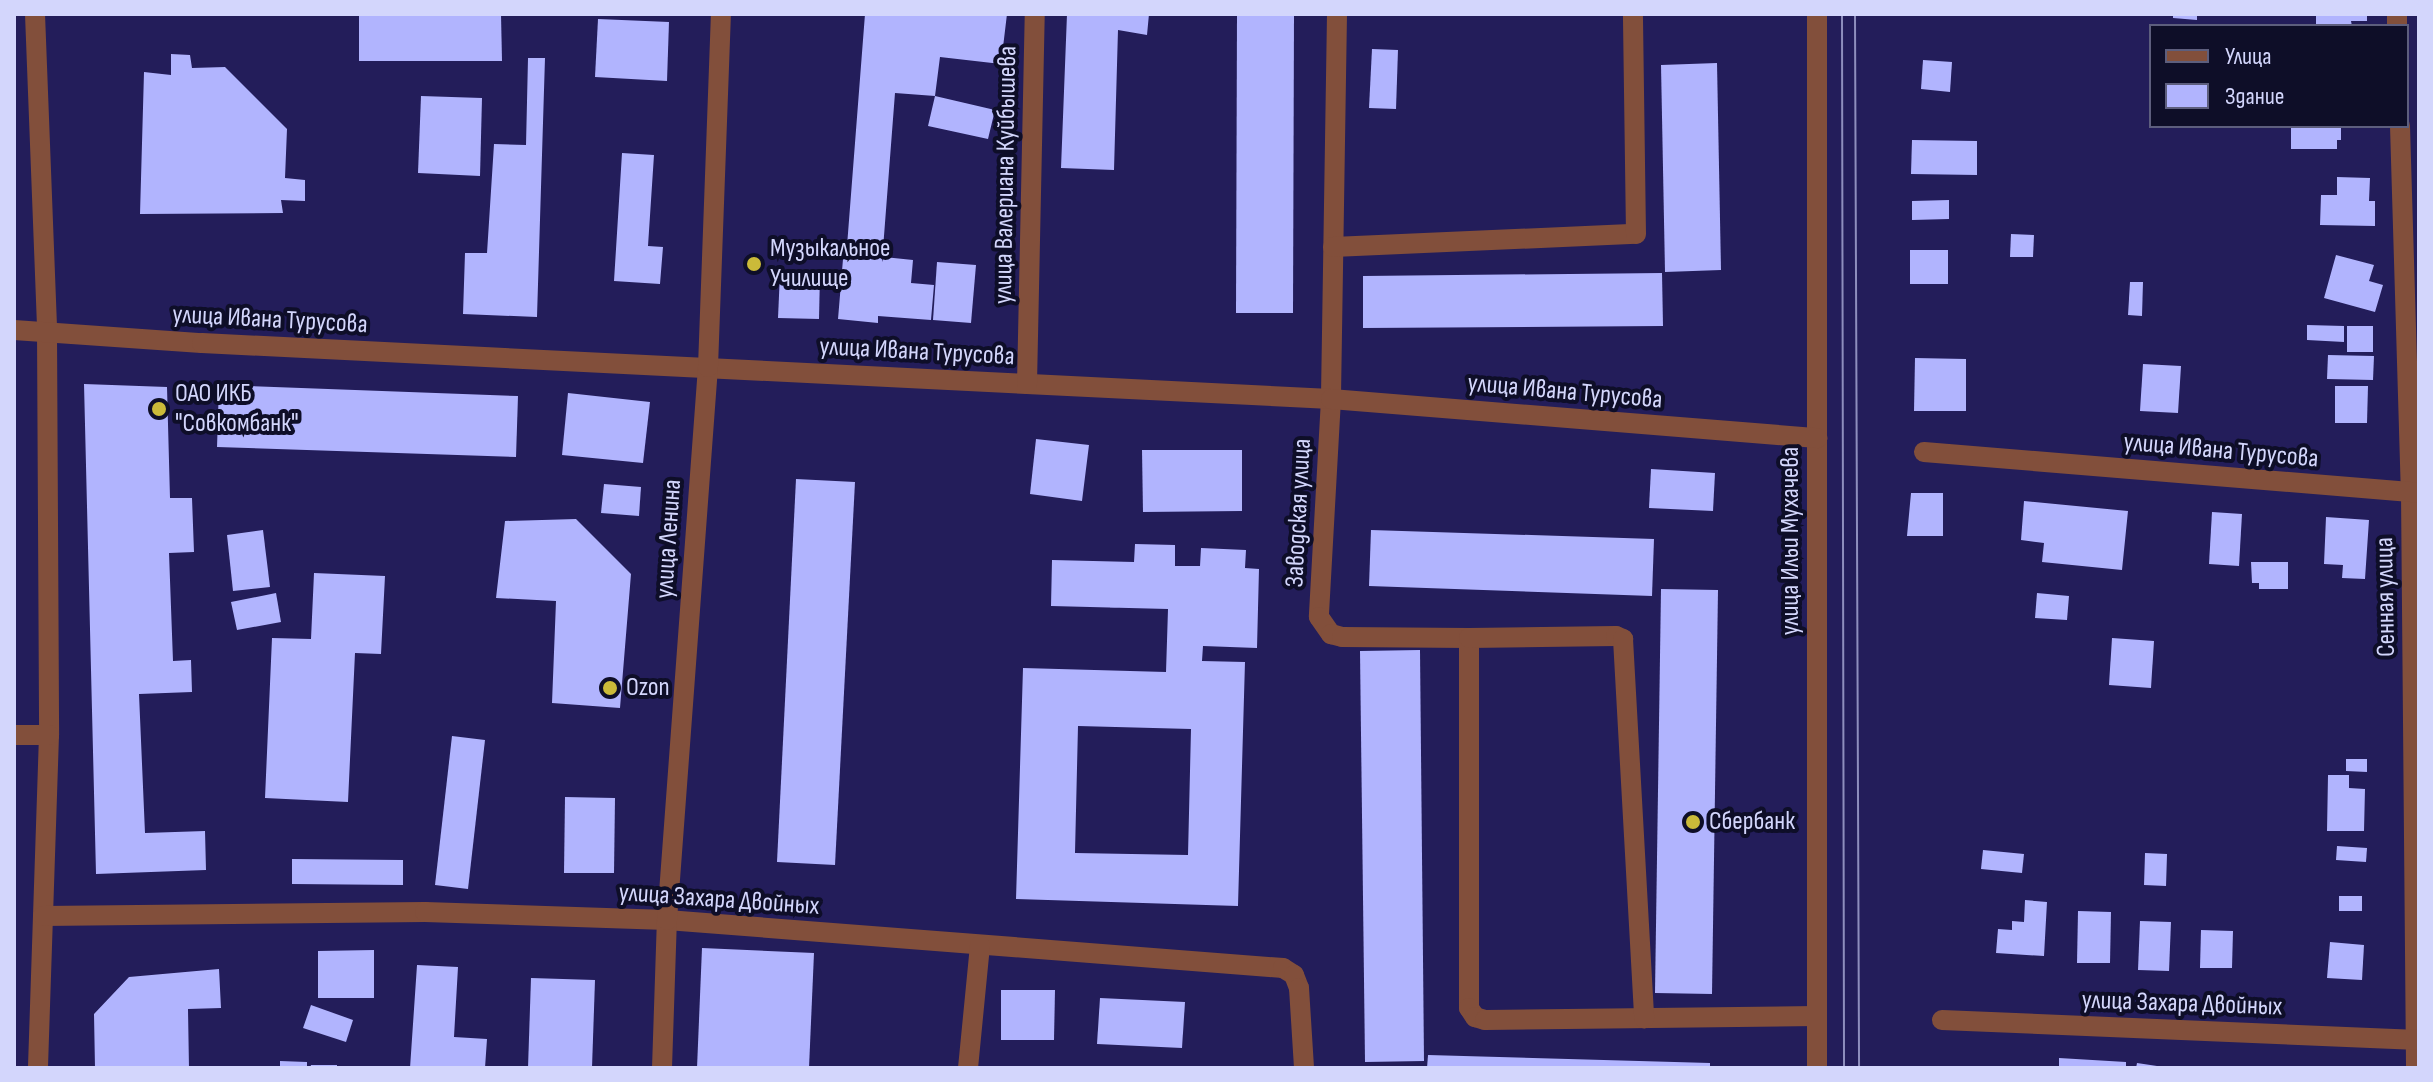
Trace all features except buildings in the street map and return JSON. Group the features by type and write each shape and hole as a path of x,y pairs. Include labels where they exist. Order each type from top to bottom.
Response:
{"street":[{"path":"35,14 47,332 49,735 38,1068"},
{"name":"улица Ленина","path":"662,1068 667,920 708,367 721,14"},
{"name":"улица Валериана Куйбышева","path":"1027,384 1035,14"},
{"name":"Заводская улица","path":"1337,14 1331,399 1319,617 1324,627 1342,637 1469,638"},
{"path":"1333,247 1636,234 1633,14"},
{"name":"улица Ильи Мухачева","path":"1817,14 1817,1068"},
{"name":"Сенная улица","path":"2400,128 2415,493 2416,1068"},
{"name":"улица Ивана Турусова","path":"14,330 1331,399 1817,438"},
{"name":"улица Ивана Турусова","path":"1924,452 2415,493"},
{"path":"1644,1018 1623,639 1616,636 1469,638 1469,1008 1475,1017 1485,1020 1816,1016"},
{"path":"14,735 49,735"},
{"name":"улица Захара Двойных","path":"43,916 425,912 667,920 1283,968 1294,975 1299,988 1304,1068"},
{"path":"968,1068 980,946"},
{"name":"улица Захара Двойных","path":"1942,1020 2418,1040"}],"tram line":[{"path":"1842,14 1844,1068"},
{"path":"1855,14 1859,1068"}],"place":[{"name":"Музыкальное Училище","path":"754,264"},
{"name":"ОАО ИКБ \"Совкомбанк\"","path":"159,409"},
{"name":"Ozon","path":"610,688"},
{"name":"Сбербанк","path":"1693,822"}]}
